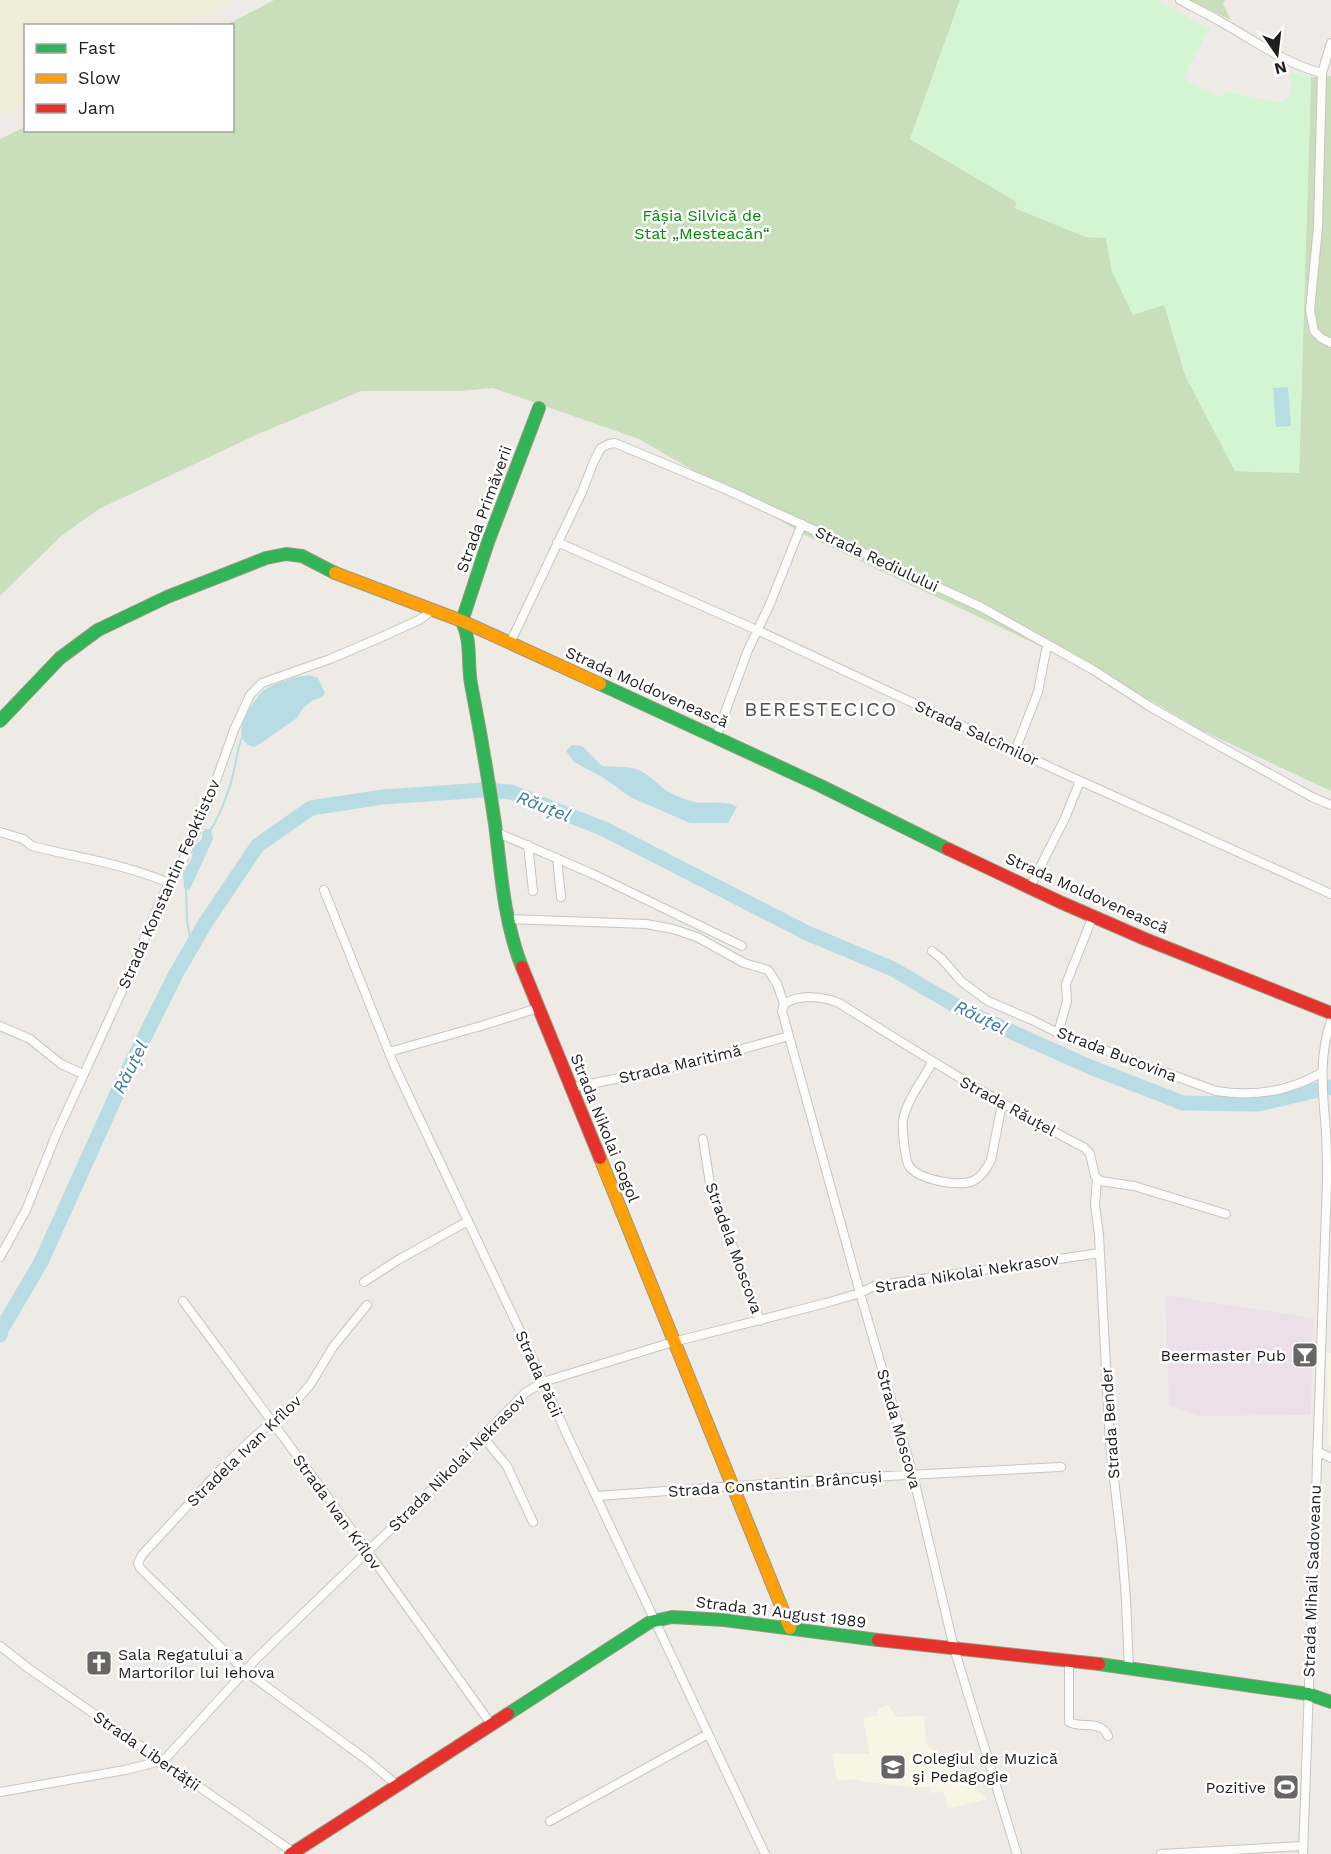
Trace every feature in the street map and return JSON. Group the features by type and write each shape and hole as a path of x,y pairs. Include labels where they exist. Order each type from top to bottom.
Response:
{"street":[{"path":"1179,0 1221,21 1287,60 1322,73"},
{"path":"1331,43 1322,73 1318,227 1310,310 1314,331 1331,343"},
{"name":"Strada Primăverii","path":"462,621 488,542 539,408"},
{"name":"Strada Rediulului","path":"510,643 598,454 605,446 621,444 658,462 725,489 981,607 1095,671 1149,706 1221,747 1331,805"},
{"path":"716,737 741,668 802,524"},
{"name":"Strada Salcîmilor","path":"557,542 758,630 1080,781 1331,894"},
{"name":"Strada Moldovenească","path":"0,721 60,658 98,630 167,597 276,555 302,556 326,569 462,621 821,786 893,823 1093,916 1331,1013"},
{"name":"Strada Konstantin Feoktistov","path":"0,1257 26,1210 83,1074 169,883 178,871 206,809 241,712 250,694 262,683 378,639 419,620 433,610"},
{"name":"Strada Nikolai Gogol","path":"462,621 468,635 470,678 489,781 508,919 516,951 790,1628"},
{"path":"1015,751 1038,692 1047,645"},
{"path":"1030,887 1065,818 1080,781"},
{"path":"0,832 22,839 32,846 112,864 169,883"},
{"path":"496,832 557,858 742,946"},
{"path":"528,845 533,891"},
{"path":"557,858 561,897"},
{"name":"Strada Păcii","path":"324,890 389,1052 568,1439 765,1854"},
{"path":"1058,1033 1067,1001 1066,984 1093,916"},
{"name":"Strada Moscova","path":"508,919 646,924 673,929 697,937 744,963 768,970 777,984 784,1004 782,1011 860,1293 913,1475 954,1648 1017,1854"},
{"name":"Strada Bucovina","path":"932,951 942,958 962,982 988,1001 1058,1033 1216,1091 1244,1094 1279,1091 1322,1076"},
{"name":"Strada Răuțel","path":"784,1004 800,998 814,997 839,1003 932,1063 1002,1104 1085,1148 1090,1154 1097,1179"},
{"path":"389,1052 538,1008"},
{"name":"Strada Mihail Sadoveanu","path":"1303,1850 1327,1183 1322,1076 1323,1056 1331,1021"},
{"path":"0,1026 30,1039 61,1064 83,1074"},
{"name":"Strada Maritimă","path":"570,1088 689,1064 789,1036"},
{"path":"932,1063 912,1098 904,1119 908,1164 914,1170 936,1180 958,1184 979,1177 991,1160 1002,1104"},
{"name":"Stradela Moscova","path":"703,1139 710,1185 760,1321"},
{"path":"1097,1179 1134,1186 1226,1214"},
{"name":"Strada Bender","path":"1097,1179 1095,1205 1100,1253 1110,1444 1125,1579 1129,1668"},
{"path":"364,1282 468,1221"},
{"name":"Strada Nikolai Nekrasov","path":"161,1761 245,1671 421,1500 525,1393 543,1382 673,1342 760,1321 885,1284 1100,1253"},
{"name":"Strada Ivan Krîlov","path":"183,1300 491,1724"},
{"name":"Stradela Ivan Krîlov","path":"245,1671 165,1594 138,1563 142,1555 224,1466 296,1401 310,1385 333,1347 367,1305"},
{"path":"482,1436 507,1466 533,1522"},
{"path":"1317,1451 1331,1458"},
{"name":"Strada Constantin Brâncuși","path":"597,1496 1061,1467"},
{"name":"Strada 31 August 1989","path":"293,1853 655,1620 672,1617 701,1618 1129,1668 1308,1694 1331,1702"},
{"name":"Strada Libertății","path":"0,1646 28,1668 293,1853"},
{"path":"1069,1661 1069,1722 1074,1725 1099,1726 1108,1736"},
{"path":"245,1671 367,1760 397,1785"},
{"path":"550,1821 708,1734"},
{"path":"0,1792 125,1770 161,1761"},
{"path":"1161,1854 1303,1850"}],"shaded area":[{"path":"1165,1295 1313,1318 1311,1415 1198,1416 1169,1405"},
{"path":"1326,1352 1331,1353 1331,1446 1329,1444"},
{"name":"Colegiul de Muzică şi Pedagogie","path":"889,1705 896,1717 924,1716 926,1743 987,1799 948,1809 943,1791 931,1793 930,1787 912,1787 854,1779 837,1781 832,1754 870,1754 863,1718 877,1715 877,1709"}],"green space":[{"path":"0,0 234,0 183,24 24,24 24,104 0,116"},
{"name":"Fâșia Silvică de Stat „Mesteacăn“","path":"274,0 960,0 910,139 1017,202 1015,208 1086,237 1106,238 1112,272 1164,304 1185,375 1235,471 1299,473 1311,77 1331,76 1331,791 1203,731 1131,689 803,534 639,439 493,388 460,391 361,391 258,434 99,509 61,536 0,596 0,139 24,127 24,132 234,132 234,24 228,24"},
{"path":"960,0 1158,0 1209,29 1183,79 1222,97 1226,91 1278,103 1290,97 1292,73 1311,77 1299,473 1235,471 1187,379 1164,305 1133,315 1112,272 1106,238 1086,237 1015,208 1017,202 910,139"},
{"path":"1189,0 1225,0 1223,4 1231,20"}],"water":[{"path":"1288,387 1291,426 1276,427 1273,388"},
{"path":"309,675 318,678 325,693 322,697 313,700 303,708 297,718 261,743 254,747 248,745 243,740 241,728 260,694 279,683"},
{"path":"572,745 582,746 602,766 639,770 672,794 697,802 726,803 737,807 728,823 690,823 630,797 604,778 574,762 566,751"},
{"path":"205,829 211,829 213,839 190,889 186,891 183,873 191,860 194,846 202,839"}],"waterway":[{"path":"211,829 228,792 242,738"},
{"name":"Răuțel","path":"0,1335 41,1262 124,1078 177,972 206,922 258,845 311,808 383,797 484,790 511,792 604,829 807,933 893,969 965,1011 1090,1067 1183,1103 1258,1104 1331,1087"},
{"path":"186,891 187,923 193,944"}],"traffic: fast":[{"path":"522,967 511,932 504,897 492,806 471,684 467,637 462,621 488,542 539,408"},
{"path":"0,721 60,658 98,630 167,597 266,558 286,554 302,556 335,573"},
{"path":"600,684 821,786 948,849"},
{"path":"508,1714 650,1622 672,1617 724,1620 878,1640"},
{"path":"1099,1664 1308,1694 1331,1702"}],"traffic: slow":[{"path":"335,573 462,621 600,684"},
{"path":"600,1158 790,1628"}],"traffic: jam":[{"path":"948,849 1145,939 1331,1013"},
{"path":"522,967 600,1158"},
{"path":"878,1640 1099,1664"},
{"path":"291,1854 508,1714"}],"place":[{"name":"Beermaster Pub","path":"1305,1355"},
{"name":"Sala Regatului a Martorilor lui Iehova","path":"99,1663"},
{"name":"Colegiul de Muzică şi Pedagogie","path":"893,1767"},
{"name":"Pozitive","path":"1286,1787"}],"district":[{"name":"BERESTECICO","path":"821,709"}]}
